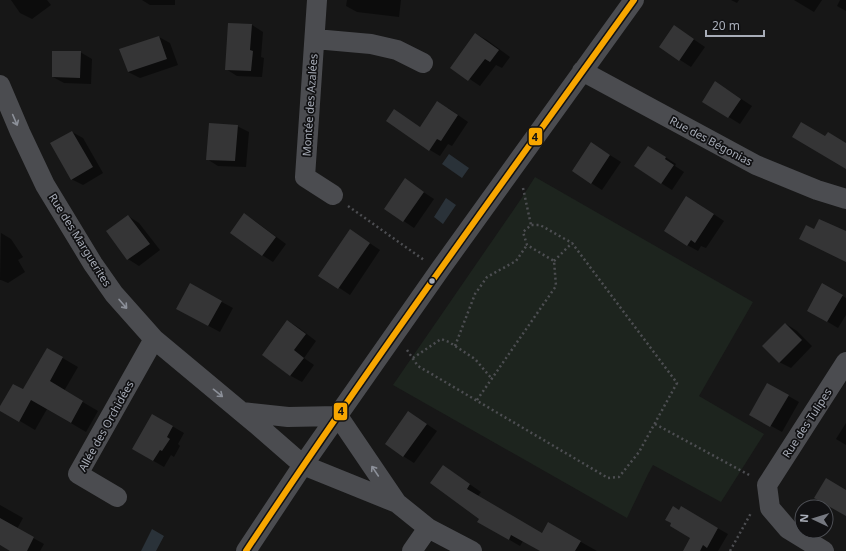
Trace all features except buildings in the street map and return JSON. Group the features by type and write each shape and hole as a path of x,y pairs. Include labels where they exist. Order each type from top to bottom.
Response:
{"street":[{"name":"Montée des Azalées","path":"317,0 305,177 333,196"},
{"path":"246,551 303,465 441,268 634,0"},
{"path":"315,39 371,44 397,50 423,63"},
{"name":"Rue des Bégonias","path":"582,71 756,165 817,190 846,199"},
{"name":"Rue des Marguerites","path":"0,84 20,132 45,185 93,264 114,294 154,339 303,465 397,503"},
{"name":"Allée des Orchidées","path":"117,497 78,474 154,339"},
{"name":"Rue des Tulipes","path":"767,485 846,362"},
{"path":"242,412 288,417 338,416"},
{"path":"338,416 397,503 428,528 472,551"},
{"path":"767,485 770,508 788,529 824,551"},
{"path":"412,551 428,528"}],"path":[{"path":"509,173 522,184 531,225"},
{"path":"333,196 426,260 441,268"},
{"path":"392,340 409,352 418,366 608,478 619,476 639,452 677,383 572,243 540,225 531,225 523,232 527,245 554,261"},
{"path":"476,400 556,286 554,261 572,243"},
{"path":"455,346 475,294 487,277 516,261 527,245"},
{"path":"413,358 441,339 449,342 475,359 492,379"},
{"path":"655,424 767,485"},
{"path":"730,551 752,512"}],"shaded area":[{"path":"449,154 469,168 462,178 442,164"},
{"path":"535,177 753,302 699,396 764,434 721,502 653,465 627,518 393,385"},
{"path":"446,198 456,205 443,224 434,217"},
{"path":"152,529 164,536 156,551 141,551"}],"transit line":[{"name":"4","path":"246,551 389,342 634,0"}]}
